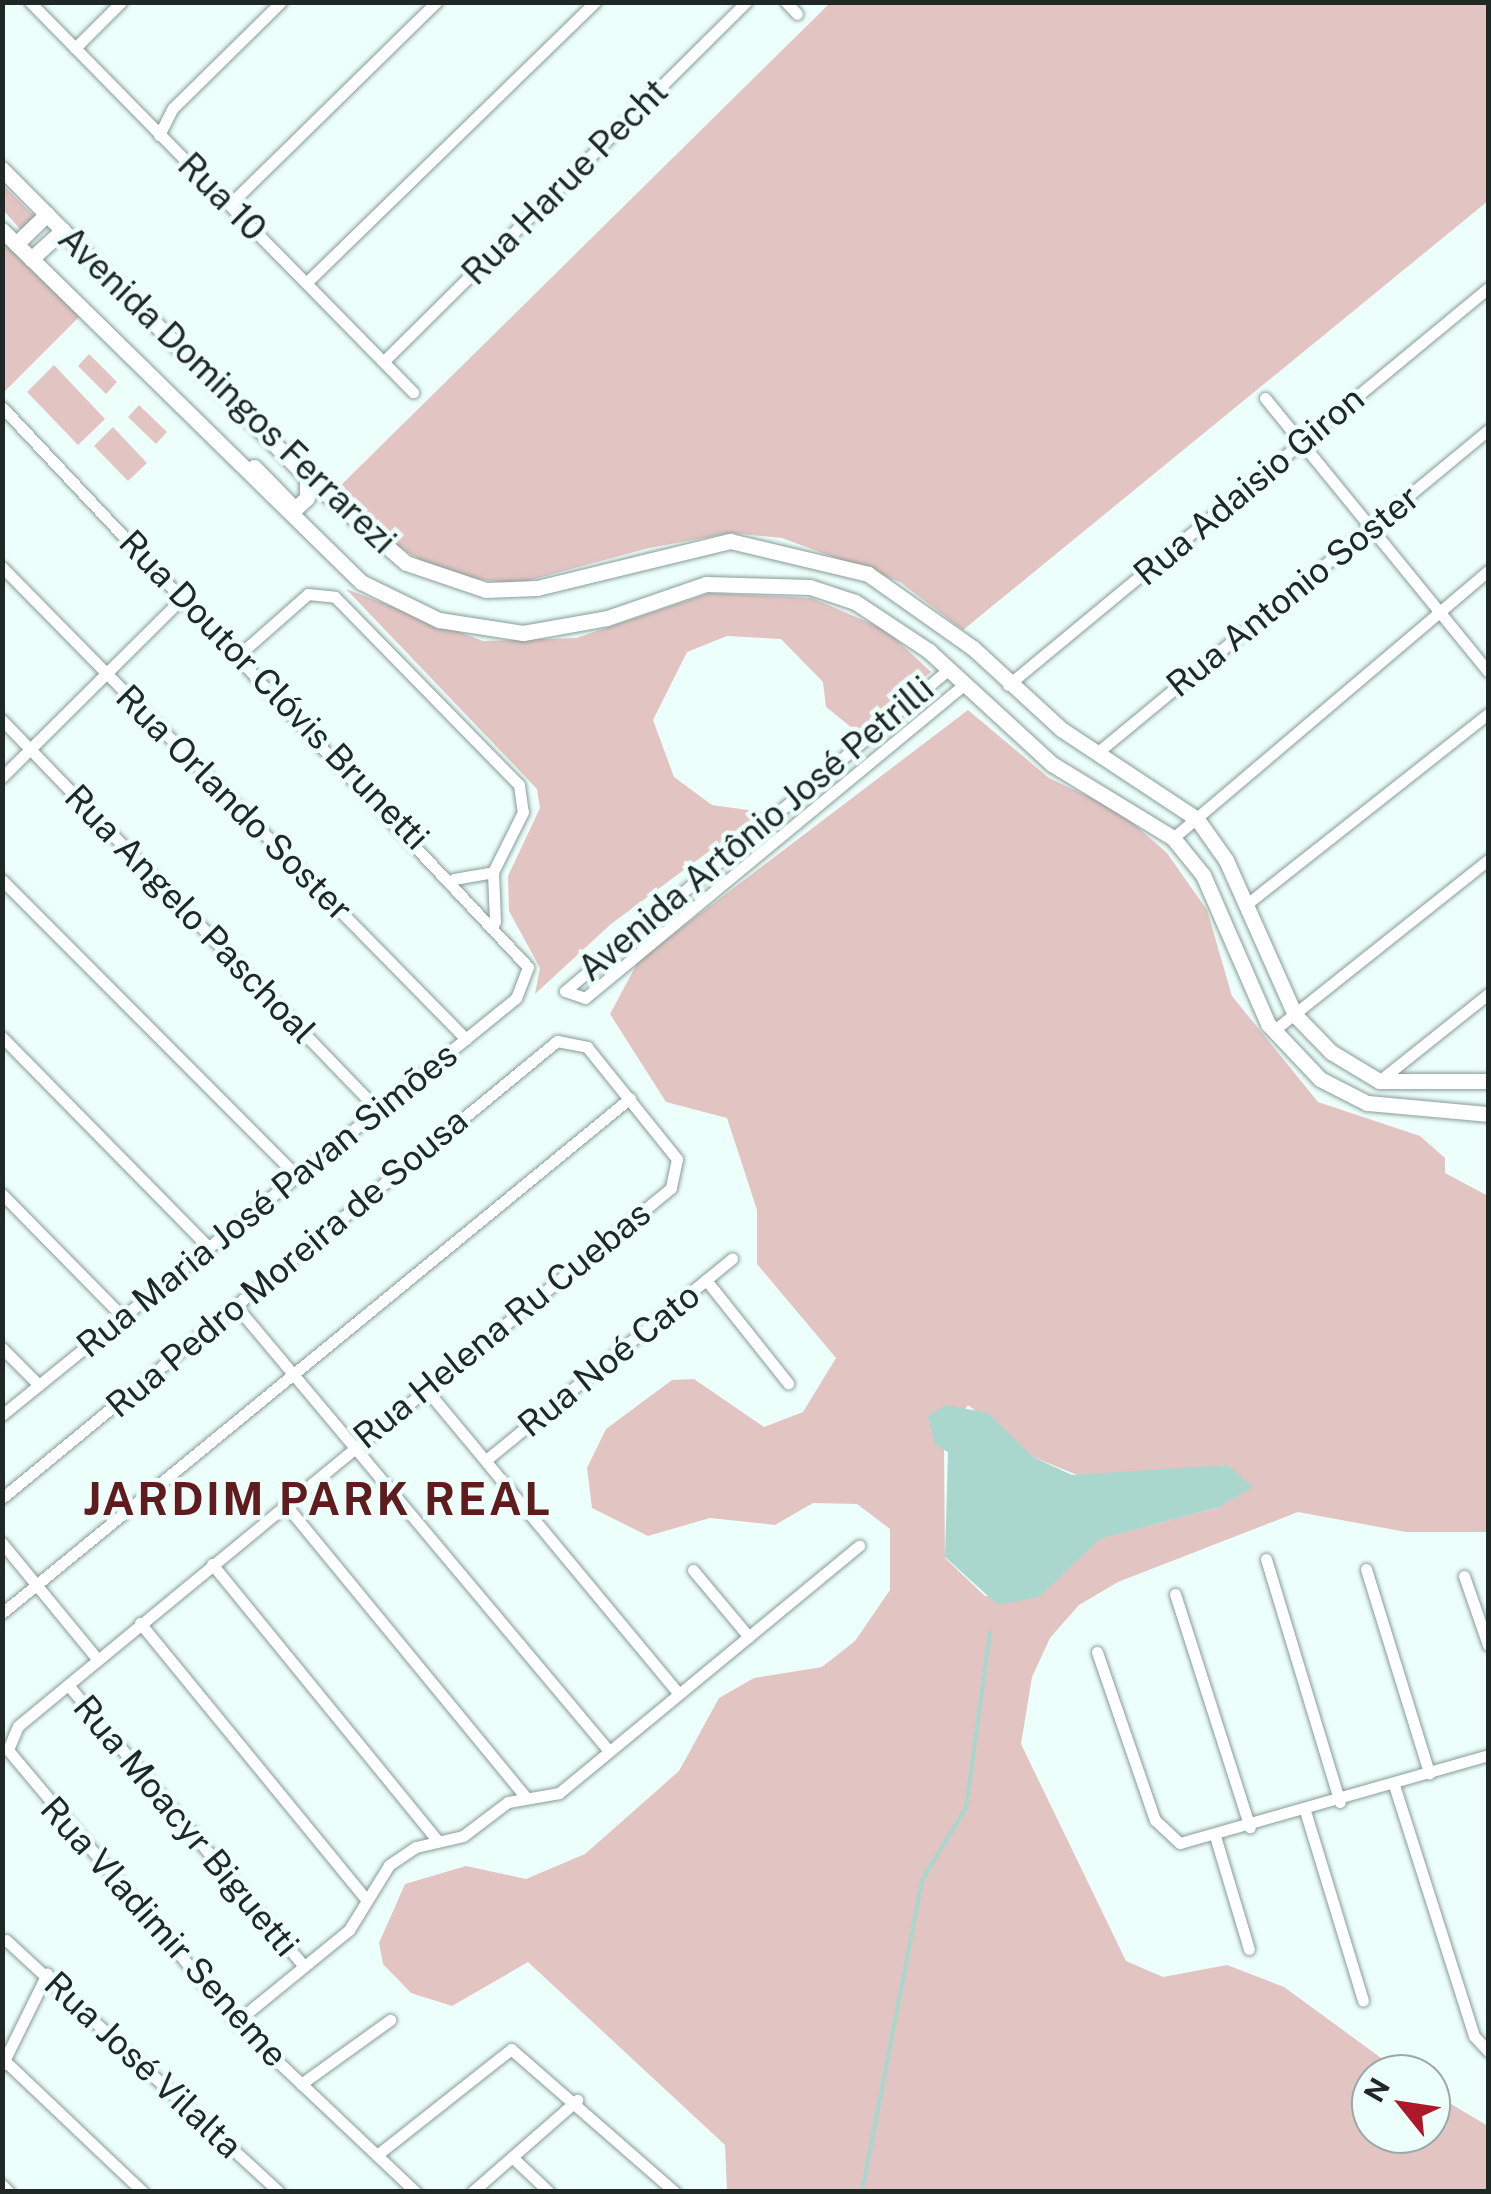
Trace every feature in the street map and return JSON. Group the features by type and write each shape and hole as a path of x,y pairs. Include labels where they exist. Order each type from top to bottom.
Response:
{"main road":[{"name":"Avenida Domingos Ferrarezi","path":"2,168 307,477 406,563 460,585 537,588 676,550 780,546 868,574 973,648 1008,685 1196,819"},
{"path":"16,244 47,214"},
{"name":"Avenida Domingos Ferrarezi","path":"2,230 193,420 212,425 361,582 468,627 556,630 706,584 751,581 855,602 949,669 1052,764 1173,838"},
{"path":"31,258 62,230"},
{"path":"292,513 307,498 307,477"},
{"path":"949,669 973,648"},
{"path":"967,687 1008,685"},
{"path":"1196,819 1246,904 1295,1015 1330,1052 1379,1081 1488,1082"},
{"path":"1173,838 1203,876 1273,1031 1320,1079 1367,1103 1488,1114"}],"street":[{"name":"Rua 10","path":"30,2 414,392"},
{"path":"75,48 122,2"},
{"path":"160,135 173,108 281,2"},
{"path":"230,204 436,2"},
{"path":"307,282 595,2"},
{"name":"Rua Harue Pecht","path":"384,361 746,2"},
{"path":"786,2 797,14"},
{"path":"146,120 173,108"},
{"name":"Rua Adaisio Giron","path":"1008,685 1488,288"},
{"path":"1265,398 1305,440 1488,671"},
{"name":"Rua Doutor Clóvis Brunetti","path":"3,406 525,954 526,981"},
{"name":"Rua Antonio Soster","path":"1098,752 1488,430"},
{"name":"Rua Orlando Soster","path":"2,567 466,1038"},
{"path":"1173,838 1488,570"},
{"path":"241,653 308,594 335,596 520,785 523,812 493,872 495,922"},
{"path":"2,777 185,596"},
{"name":"Avenida Artônio José Petrilli","path":"949,669 565,991 585,998 967,687"},
{"path":"1246,904 1488,714"},
{"name":"Rua Angelo Paschoal","path":"2,720 378,1109"},
{"path":"1273,1031 1488,860"},
{"path":"454,879 493,872"},
{"path":"2,880 296,1176"},
{"name":"Rua Maria José Pavan Simões","path":"2,1415 466,1038 526,981"},
{"path":"1379,1081 1488,994"},
{"path":"2,1037 208,1248"},
{"name":"Rua Pedro Moreira de Sousa","path":"2,1498 557,1041 576,1042 630,1098"},
{"path":"2,1612 630,1098"},
{"name":"Rua Helena Ru Cuebas","path":"5,1750 15,1729 140,1623 355,1443 672,1188 679,1172 630,1098"},
{"path":"2,1194 123,1317"},
{"name":"Rua Noé Cato","path":"486,1460 732,1259"},
{"path":"706,1280 788,1384"},
{"path":"236,1306 355,1443 609,1751"},
{"path":"2,1348 39,1385"},
{"path":"426,1388 678,1694"},
{"path":"285,1504 526,1797"},
{"path":"2,1543 98,1660"},
{"path":"236,2022 350,1930 365,1898 389,1865 438,1841 463,1836 526,1797 560,1793 859,1546"},
{"path":"1266,1559 1340,1802"},
{"path":"212,1564 438,1841"},
{"path":"1366,1569 1429,1773"},
{"path":"693,1570 749,1637"},
{"path":"1464,1576 1488,1645"},
{"path":"1176,1594 1250,1827"},
{"path":"140,1623 365,1898"},
{"path":"1097,1652 1160,1831 1180,1843 1306,1814 1486,1756 1488,1773"},
{"name":"Rua Moacyr Biguetti","path":"68,1685 304,1966"},
{"name":"Rua Vladimir Seneme","path":"5,1750 236,2022 416,2192"},
{"path":"1394,1785 1485,2049"},
{"path":"1306,1814 1364,2002"},
{"path":"1215,1836 1249,1948"},
{"name":"Rua José Vilalta","path":"6,1940 279,2192"},
{"path":"47,1974 4,2063 143,2192"},
{"path":"301,2084 390,2020"},
{"path":"378,2155 498,2052 515,2049 577,2100 674,2192"},
{"path":"472,2192 577,2100"},
{"path":"512,2157 548,2192"},
{"path":"2,2185 9,2192"}],"shaded area":[{"path":"830,3 1488,3 1488,201 963,630 900,582 782,538 731,533 649,548 516,584 445,575 371,530 335,491"},
{"path":"2,184 35,217 21,230 3,210"},
{"path":"2,241 80,316 3,393 2,393"},
{"path":"89,354 117,382 106,394 78,366"},
{"path":"54,365 105,419 78,445 27,392"},
{"path":"139,405 167,432 156,444 128,417"},
{"path":"113,427 147,463 128,481 94,446"},
{"path":"346,589 483,641 576,638 710,593 812,598 886,630 931,672 857,732 826,707 823,682 781,639 727,636 687,652 653,720 674,777 712,805 762,812 611,924 535,994 540,968 509,911 508,876 540,808 537,789"},
{"path":"968,710 1049,778 1119,811 1167,853 1207,910 1232,996 1318,1102 1420,1136 1445,1158 1445,1173 1488,1196 1488,1532 1406,1532 1298,1512 1118,1582 1079,1605 1050,1638 1032,1677 1021,1744 1126,1961 1163,1977 1227,1965 1284,1987 1376,2054 1351,2054 1351,2154 1451,2154 1451,2104 1488,2126 1488,2191 727,2191 725,2145 528,1962 452,2006 411,1993 383,1964 379,1943 405,1884 466,1866 526,1879 585,1854 679,1771 719,1698 754,1678 822,1667 855,1641 890,1590 890,1529 857,1504 813,1503 775,1525 710,1518 648,1536 592,1508 587,1468 606,1429 672,1380 694,1379 764,1427 803,1412 836,1358 757,1264 757,1210 727,1118 666,1102 610,1014 639,960","holes":["968,1405 1033,1457 1092,1481 1227,1465 1219,1507 1099,1539 1038,1597 985,1596 945,1558 944,1444"]},
{"path":"946,1405 988,1413 1033,1457 1072,1475 1227,1465 1253,1487 1219,1507 1100,1539 1039,1597 998,1605 945,1557 948,1452 935,1445 928,1416"}],"waterway":[{"path":"862,2192 922,1880 966,1808 990,1633"}],"district":[{"name":"JARDIM PARK REAL","path":"318,1499"}]}
